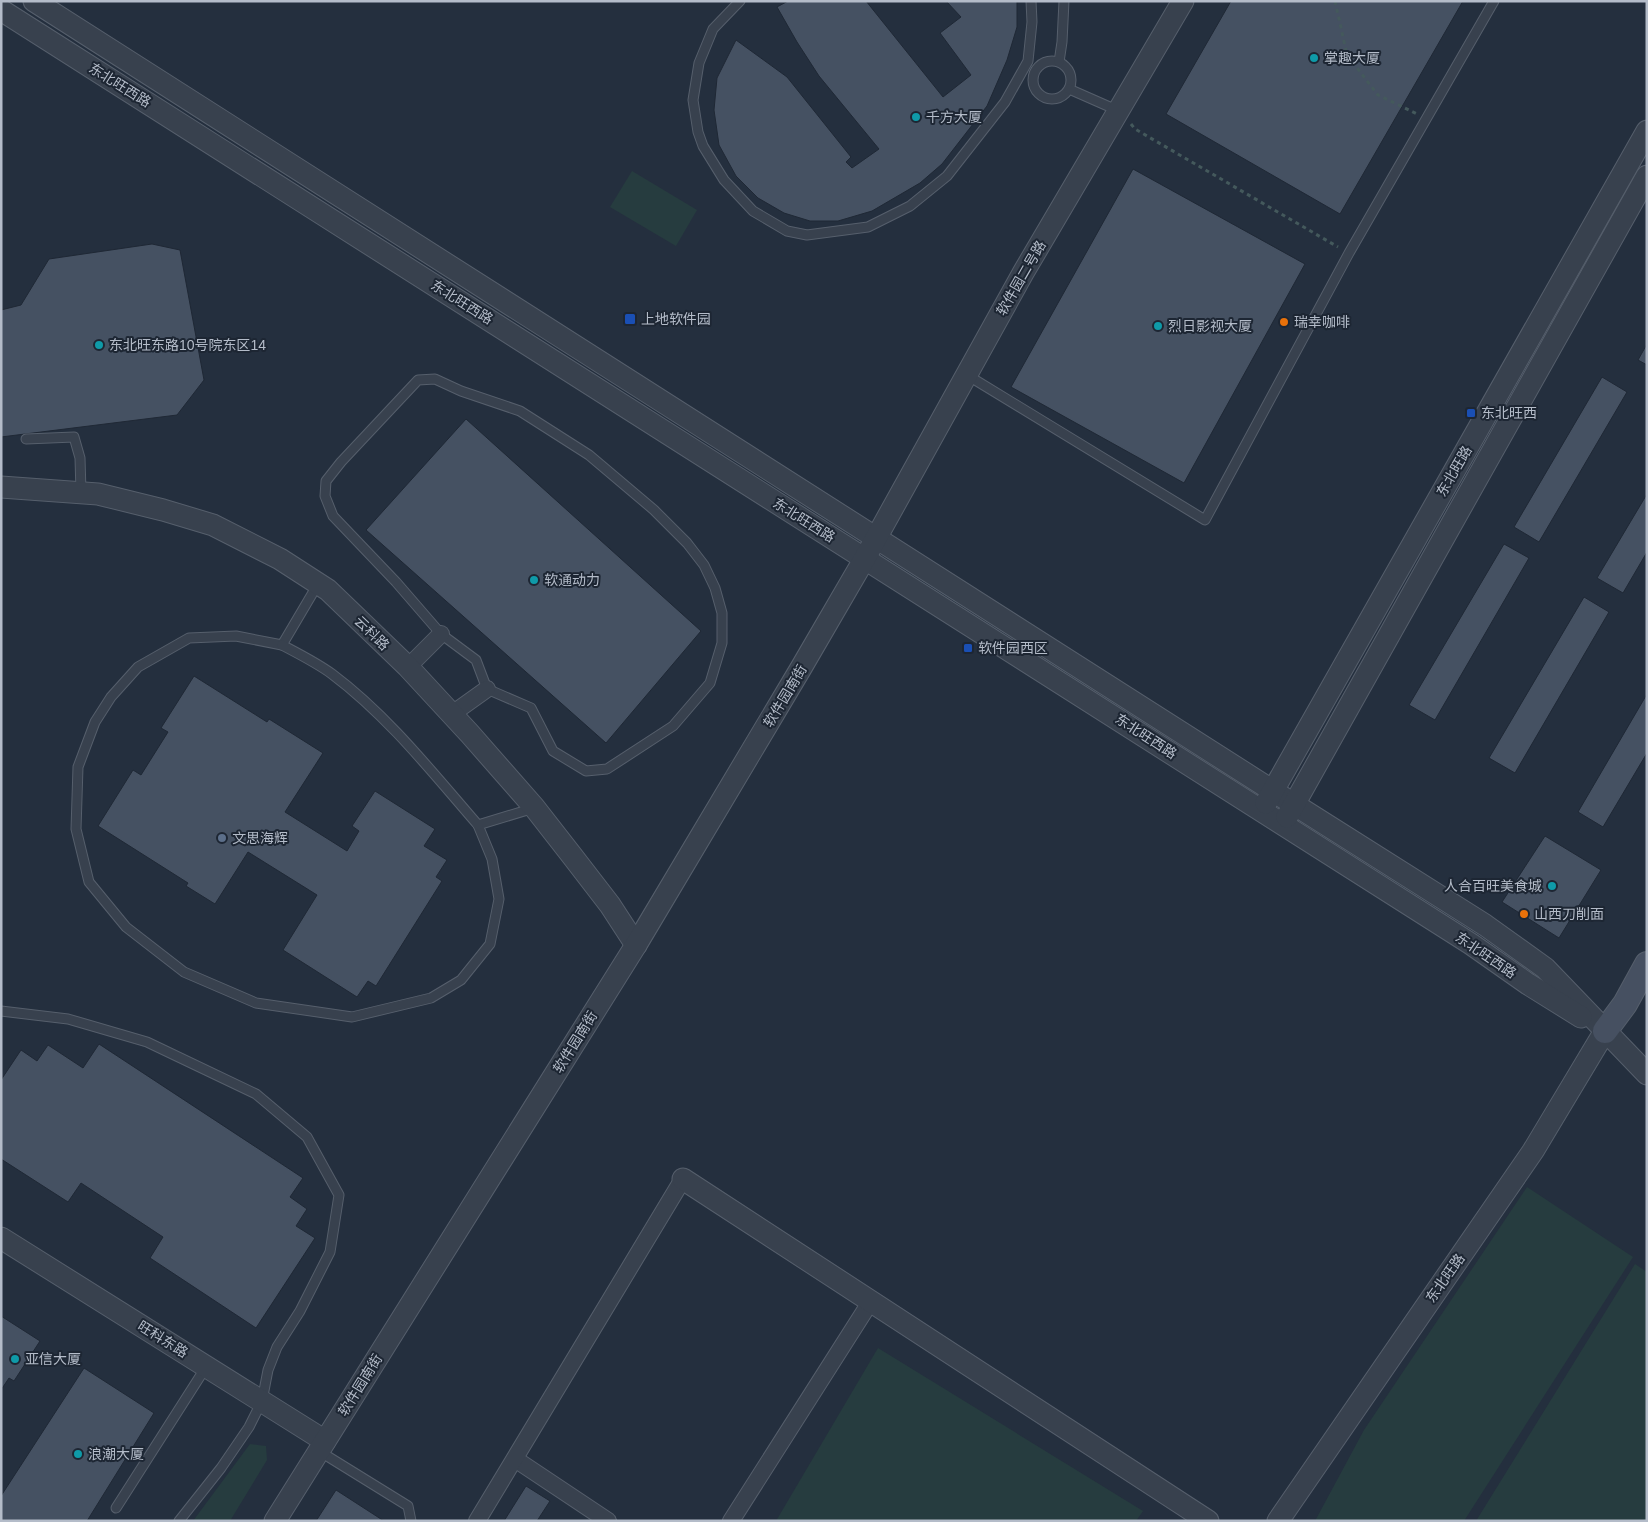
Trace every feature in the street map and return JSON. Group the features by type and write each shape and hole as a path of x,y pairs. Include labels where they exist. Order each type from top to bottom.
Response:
{"main road":[{"name":"东北旺路","path":"1605,1031 1624,1004 1647,964"},
{"name":"东北旺路","path":"1605,1031 1647,1001"}],"street":[{"name":"东北旺西路","path":"34,1 1485,925 1545,968 1647,1074"},
{"name":"软件园二号路","path":"865,558 1023,273 1183,1"},
{"name":"东北旺西路","path":"1,10 1262,810 1471,944 1528,984 1605,1031"},
{"name":"东北旺路","path":"1262,810 1647,131"},
{"name":"东北旺路","path":"1283,824 1647,176"},
{"name":"云科路","path":"1,487 98,494 213,525 280,559 328,590 408,667 534,808 610,905 636,946"},
{"name":"软件园南街","path":"275,1521 636,946 865,558"},
{"path":"408,667 441,634"},
{"path":"452,714 487,689"},
{"name":"东北旺路","path":"1278,1521 1533,1150 1605,1031"},
{"path":"477,1521 683,1179 1208,1521"},
{"name":"旺科东路","path":"1,1238 262,1401 322,1446"},
{"path":"731,1521 871,1301"},
{"path":"516,1459 608,1521"}],"lane":[{"path":"740,1 714,29 699,63 693,100 698,132 703,146 713,163 737,196 753,211 787,231 807,235 863,228 910,206 947,176 1005,102 1028,61 1032,22 1031,1"},
{"path":"1059,62 1064,1"},
{"path":"966,375 1205,520 1349,254 1494,1"},
{"path":"1047,61 1059,62 1068,70 1070,76 1069,89 1065,94 1053,99 1040,96 1033,85 1034,72 1037,67 1047,61"},
{"path":"1023,69 1034,72"},
{"path":"1069,89 1119,110"},
{"path":"435,379 461,392 520,411 589,456 654,510 687,543 704,565 715,588 722,613 722,643 710,683 674,726 607,770 586,770 552,751 531,708 487,689 476,660 441,634 396,582 333,516 325,496 326,482 331,475 418,380 435,379"},
{"path":"26,439 74,437 80,458 81,493"},
{"path":"282,645 318,584"},
{"path":"236,636 282,645 331,673 373,709 411,748 478,825 492,859 498,899 490,944 461,980 431,998 352,1017 256,1003 184,972 126,927 89,882 76,829 78,767 95,722 111,697 138,667 189,638 236,636"},
{"path":"478,825 534,808"},
{"path":"1,1011 68,1019 147,1042 256,1094 307,1137 339,1195 330,1252 300,1311 277,1346 268,1370 262,1401 249,1427 179,1521"},
{"path":"116,1508 207,1366"},
{"path":"322,1446 408,1506 411,1521"}],"path":[{"path":"1335,1 1347,55 1378,95 1427,119"},
{"path":"1119,110 1135,129 1349,254"}],"green space":[{"path":"632,171 697,210 676,246 610,207"},
{"path":"1527,1187 1633,1257 1464,1521 1315,1521 1364,1430"},
{"path":"1635,1264 1647,1272 1647,1521 1476,1521"},
{"path":"878,1348 1143,1511 1136,1521 776,1521"},
{"path":"250,1444 266,1446 267,1460 230,1521 193,1521"}],"building":[{"name":"千方大厦","path":"788,1 866,1 943,97 971,75 940,33 961,17 946,1 1017,1 1017,27 1007,60 987,106 942,164 920,183 872,211 838,221 810,221 784,213 758,198 736,176 719,145 714,110 717,78 736,40 787,77 851,157 846,162 852,168 879,149 819,76 797,42 777,7"},
{"name":"掌趣大厦","path":"1231,1 1463,1 1340,214 1166,114"},
{"name":"烈日影视大厦","path":"1133,169 1305,264 1184,483 1011,387"},
{"name":"东北旺东路10号院东区14","path":"152,244 180,250 204,380 177,415 1,437 1,310 21,305 49,259"},
{"path":"1647,344 1647,365 1638,360"},
{"path":"1602,377 1627,392 1539,542 1514,527"},
{"name":"软通动力","path":"466,419 701,631 606,743 366,530"},
{"path":"1647,494 1647,552 1623,593 1597,578"},
{"path":"1504,544 1529,558 1435,720 1409,705"},
{"path":"1584,597 1609,612 1515,773 1489,758"},
{"name":"文思海辉","path":"194,676 267,722 269,719 323,753 285,812 347,851 359,831 352,826 375,791 435,829 424,846 447,860 436,877 442,881 376,986 368,981 357,997 283,950 317,895 248,852 215,904 186,886 188,883 98,826 133,770 141,775 168,732 161,728"},
{"path":"1647,694 1647,753 1603,827 1578,812"},
{"name":"人合百旺美食城","path":"1545,836 1601,870 1559,938 1502,902"},
{"path":"99,1044 303,1178 290,1197 307,1209 296,1226 315,1238 256,1328 150,1258 163,1237 81,1183 68,1202 1,1159 1,1080 21,1050 37,1061 48,1045 83,1068"},
{"name":"亚信大厦","path":"1,1316 40,1341 14,1381 9,1378 1,1390"},
{"name":"浪潮大厦","path":"84,1368 154,1413 87,1521 1,1521 1,1496"},
{"path":"526,1486 550,1501 537,1521 504,1521"},
{"path":"336,1490 384,1521 316,1521"}],"place":[{"name":"掌趣大厦","path":"1314,58"},
{"name":"千方大厦","path":"916,117"},
{"name":"上地软件园","path":"630,319"},
{"name":"瑞幸咖啡","path":"1284,322"},
{"name":"烈日影视大厦","path":"1158,326"},
{"name":"东北旺东路10号院东区14","path":"99,345"},
{"name":"东北旺西","path":"1471,413"},
{"name":"软通动力","path":"534,580"},
{"name":"软件园西区","path":"968,648"},
{"name":"文思海辉","path":"222,838"},
{"name":"人合百旺美食城","path":"1552,886"},
{"name":"山西刀削面","path":"1524,914"},
{"name":"亚信大厦","path":"15,1359"},
{"name":"浪潮大厦","path":"78,1454"}]}
